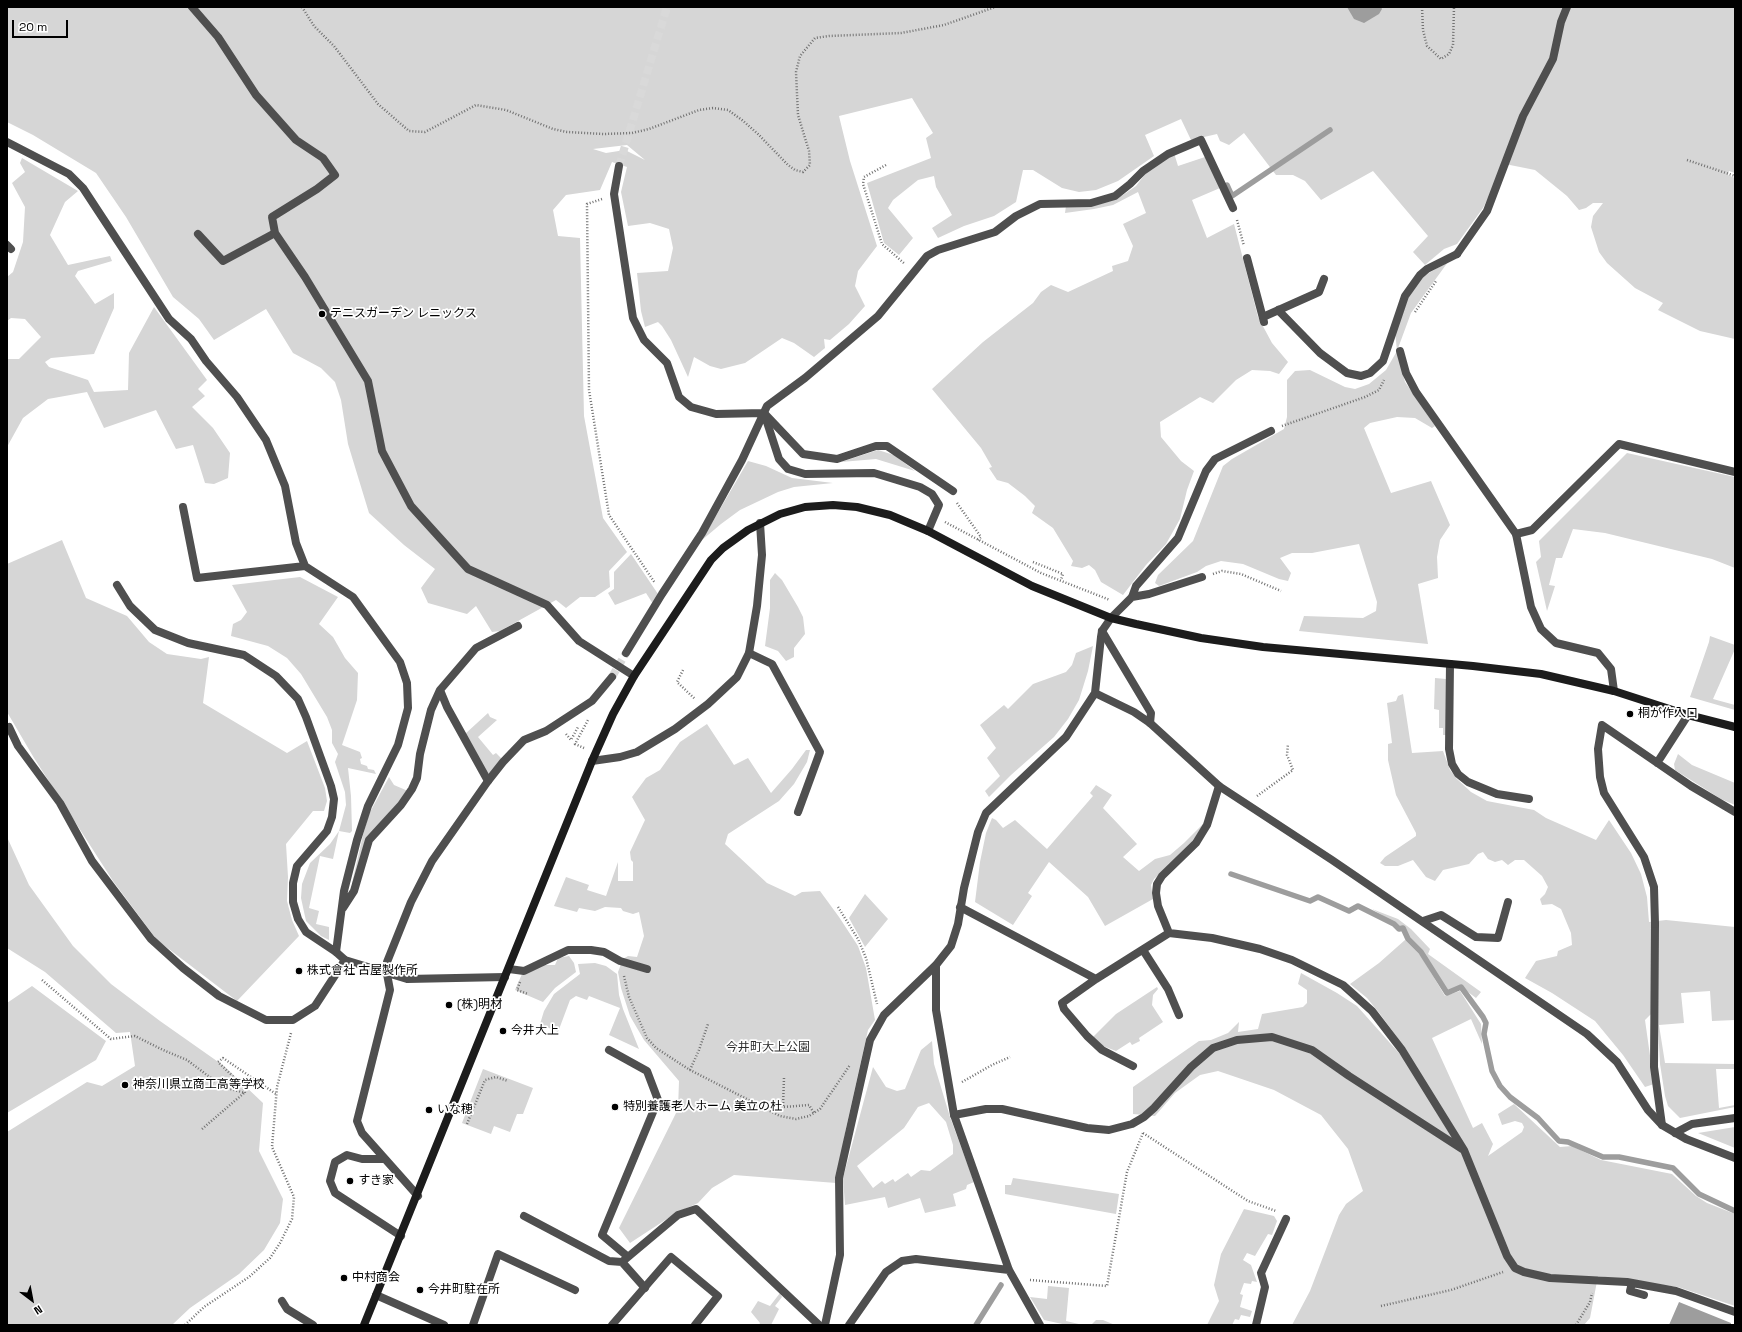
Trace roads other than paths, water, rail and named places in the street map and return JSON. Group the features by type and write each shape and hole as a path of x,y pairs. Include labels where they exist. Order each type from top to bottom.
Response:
{"street":[{"path":"192,7 218,37 256,95 296,140 323,158 334,175 317,189 272,217 275,233 305,277 368,381 382,451 411,506 468,569 547,605 579,641 634,676"},
{"path":"1278,310 1320,353 1347,373 1361,376 1370,372 1383,361 1405,296 1420,275 1427,269 1457,254 1487,211 1523,116 1552,59 1561,22 1567,7"},
{"path":"626,653 702,533 742,460 767,406 806,378 878,316 926,256 938,250 995,232 1016,216 1040,204 1091,203 1115,196 1143,171 1168,154 1201,140 1233,208"},
{"path":"7,142 69,174 83,188 169,319 191,339 206,361 237,397 266,440 285,486 296,543 305,566 353,597 400,662 407,684 408,708 398,745 368,806 357,840 344,891 336,952"},
{"path":"619,166 614,194 633,318 644,340 667,363 679,397 691,407 716,414 764,413 803,454 837,459 876,446 887,446 953,491"},
{"path":"198,234 223,261 275,233"},
{"path":"1247,258 1264,320 1278,310 1319,292 1324,279"},
{"path":"1400,351 1406,373 1416,392 1516,534 1531,607 1541,629 1556,643 1598,652 1611,669 1614,691"},
{"path":"764,413 779,459 788,469 805,474 874,473 920,487 932,494 939,505 928,531"},
{"path":"825,1325 840,1255 840,1178 870,1040 884,1015 936,965 951,946 958,924 960,907 978,832 986,813 1066,737 1095,693 1102,630 1111,618 1132,597 1136,586 1178,538 1206,472 1215,459 1271,431"},
{"path":"1516,534 1532,530 1619,444 1735,472"},
{"path":"364,1325 418,1196 592,761 613,714 634,676 710,560 737,538 760,523 780,514 799,509 833,505 857,507 890,515 928,531 1032,586 1111,618 1201,638 1263,647 1541,674 1614,691 1688,715 1735,727"},
{"path":"183,507 197,578 305,566"},
{"path":"592,761 620,757 636,752 675,729 702,708 737,677 749,653 758,606 762,555 760,523"},
{"path":"1132,597 1149,594 1202,577"},
{"path":"117,585 130,606 155,630 188,643 244,656 276,676 298,699 314,738 334,799 332,817 327,831 297,866 293,883 293,902 298,919 306,932 336,952 345,960 407,979 506,977"},
{"path":"342,910 354,891 369,840 401,805 412,789 417,778 420,754 431,710 440,690 476,648 518,626"},
{"path":"1102,630 1151,713 1150,723"},
{"path":"749,653 772,664 820,752 798,812"},
{"path":"1450,664 1449,749 1452,764 1458,774 1468,782 1497,794 1529,799"},
{"path":"418,1196 362,1133 356,1120 390,990 387,974 387,962 411,902 432,861 503,762 524,740 546,731 592,701 612,677"},
{"path":"440,690 447,707 488,781"},
{"path":"1095,693 1134,712 1150,723 1219,786 1423,922 1587,1034 1617,1062 1648,1110 1662,1125 1686,1139 1735,1158"},
{"path":"1657,763 1688,715"},
{"path":"1662,1125 1654,1067 1654,887 1644,857 1604,793 1600,778 1598,749 1602,725 1657,763 1735,812"},
{"path":"9,727 18,746 60,803 92,861 151,939 183,968 219,996 266,1020 293,1020 315,1006 345,960"},
{"path":"1170,933 1158,906 1156,893 1157,884 1162,876 1196,844 1208,825 1219,786"},
{"path":"1423,922 1441,915 1476,937 1498,938 1508,902"},
{"path":"960,907 1096,979"},
{"path":"1133,1066 1102,1050 1087,1036 1064,1009 1062,1003 1096,979 1170,933 1212,938 1260,949 1292,960 1343,985 1372,1011 1402,1050 1464,1150 1507,1256 1515,1268 1524,1272 1550,1278 1632,1283 1676,1291 1735,1312"},
{"path":"509,969 524,971 568,950 591,950 604,952 620,961 647,969"},
{"path":"1143,950 1168,989 1179,1015"},
{"path":"936,965 936,1010 954,1115 1008,1270 1040,1325"},
{"path":"954,1115 1002,1109 1086,1128 1109,1130 1132,1124 1144,1117 1191,1067 1213,1048 1237,1040 1272,1038 1312,1050 1464,1150"},
{"path":"609,1050 647,1071 658,1100 602,1235 625,1259 645,1288"},
{"path":"1675,1133 1692,1124 1735,1118"},
{"path":"384,1159 362,1159 347,1155 335,1162 330,1181 335,1193 401,1236"},
{"path":"524,1216 609,1261 625,1259 678,1215 696,1209 819,1325"},
{"path":"1256,1325 1265,1287 1261,1273 1286,1219"},
{"path":"473,1325 498,1254 575,1290"},
{"path":"612,1325 671,1257 718,1296 695,1325"},
{"path":"849,1325 867,1297 886,1272 902,1261 916,1259 1008,1270"},
{"path":"1632,1283 1630,1291 1644,1295"},
{"path":"376,1295 444,1325"},
{"path":"282,1301 287,1309 313,1325"}],"waterway":[{"path":"1227,185 1232,196 1330,130"},
{"path":"1231,874 1310,901 1318,897 1349,911 1358,906 1394,924 1399,929 1403,928 1408,939 1421,952 1447,993 1461,987 1483,1017 1486,1023 1484,1034 1492,1071 1500,1086 1510,1097 1538,1118 1559,1141 1568,1142 1603,1157 1619,1157 1673,1168 1699,1194 1735,1211"},
{"path":"976,1325 1001,1285"}],"tunnel":[{"path":"619,166 667,7"},
{"path":"612,677 626,653"}],"place":[{"name":"テニスガーデン レニックス","path":"322,314"},
{"name":"桐が作入口","path":"1630,714"},
{"name":"株式會社 古屋製作所","path":"299,971"},
{"name":"(株)明材","path":"449,1005"},
{"name":"今井大上","path":"503,1031"},
{"name":"神奈川県立商工高等学校","path":"125,1085"},
{"name":"特別養護老人ホーム 美立の杜","path":"615,1107"},
{"name":"いな穂","path":"429,1110"},
{"name":"すき家","path":"350,1181"},
{"name":"中村商会","path":"344,1278"},
{"name":"今井町駐在所","path":"420,1290"}],"park label":[{"name":"今井町大上公園","path":"768,1048"}]}
